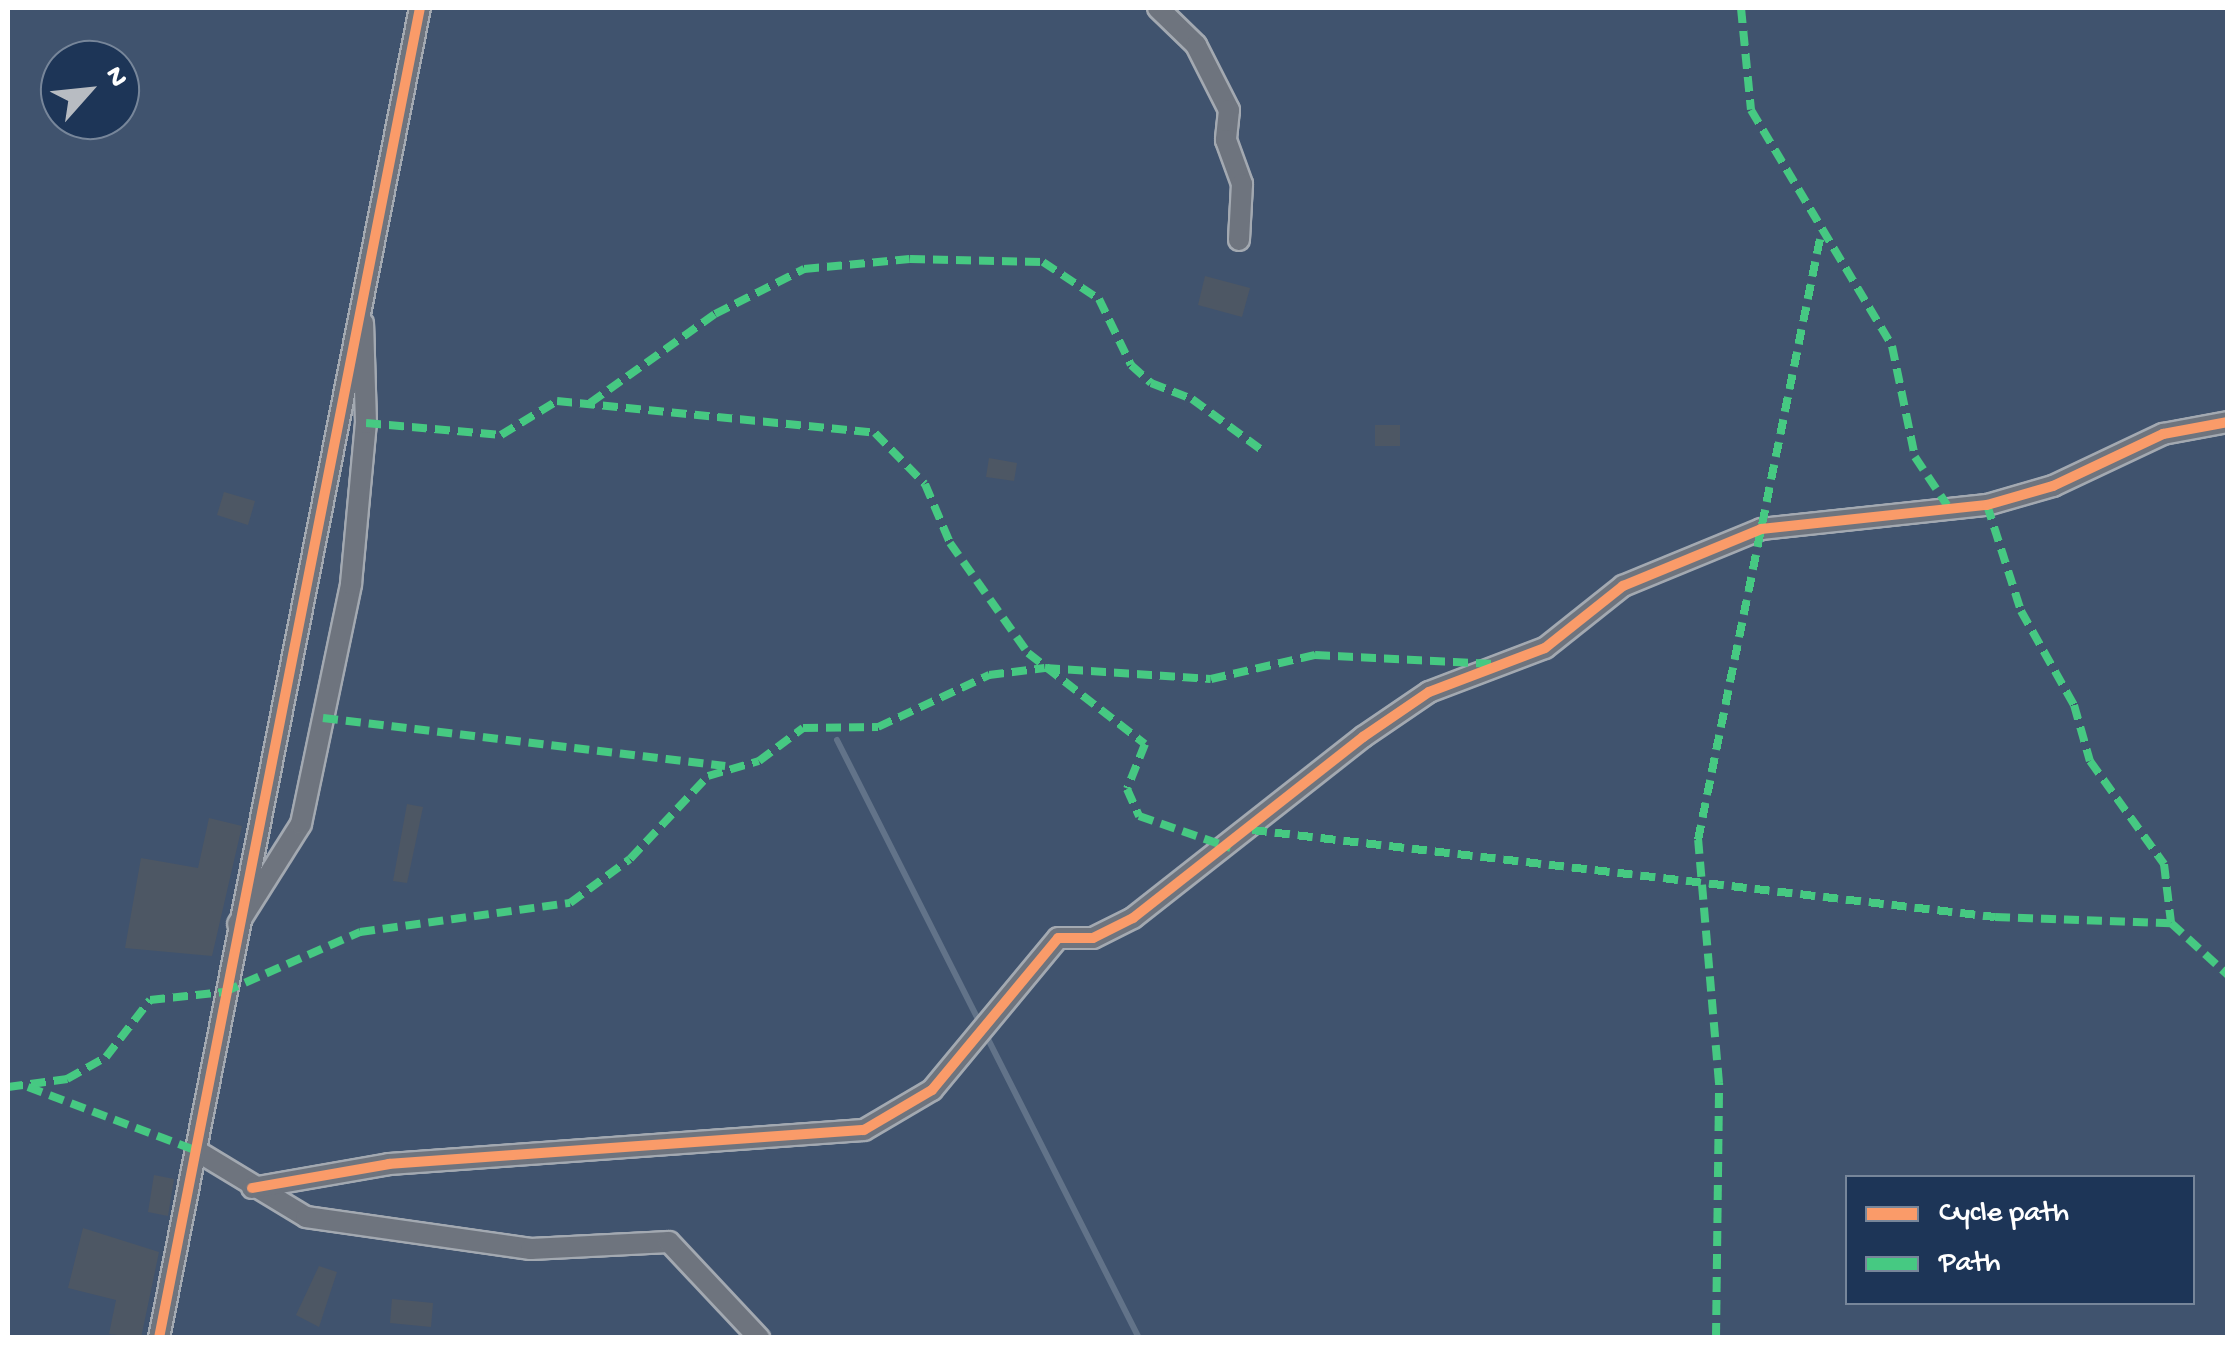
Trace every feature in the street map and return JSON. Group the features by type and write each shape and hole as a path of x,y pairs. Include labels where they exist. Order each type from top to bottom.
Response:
{"street":[{"path":"159,1338 198,1151 236,927 420,8"},
{"path":"1158,8 1196,45 1230,110 1226,140 1242,184 1239,240"},
{"path":"236,927 301,824 352,584 366,423 362,286"},
{"path":"252,1188 389,1164 864,1130 932,1090 1058,938 1093,938 1133,918 1363,736 1430,692 1545,648 1623,586 1761,528 1987,505 2053,486 2163,434 2228,422"},
{"path":"198,1151 252,1188 306,1217 531,1249 669,1242 759,1338"}],"shaded area":[{"path":"8,8 2227,8 2227,1337 8,1337"}],"building":[{"path":"1205,276 1250,288 1242,317 1198,305"},
{"path":"1375,425 1400,425 1400,446 1375,446"},
{"path":"989,458 1017,463 1014,481 986,477"},
{"path":"224,492 255,501 248,525 217,515"},
{"path":"407,804 423,807 407,883 393,881"},
{"path":"209,818 242,826 212,956 125,948 141,858 198,868"},
{"path":"154,1175 174,1179 168,1216 148,1212"},
{"path":"83,1228 159,1252 141,1338 109,1334 116,1300 68,1288"},
{"path":"319,1266 337,1272 319,1327 296,1315"},
{"path":"392,1299 433,1303 431,1327 390,1323"}],"waterway":[{"path":"837,740 1139,1338"}],"marked path":[{"path":"1741,8 1751,110 1892,346 1915,457 1947,505"},
{"path":"1716,1338 1719,1083 1698,840 1821,234"},
{"path":"590,403 715,314 804,269 910,259 1043,262 1099,299 1131,365 1151,383 1192,399 1263,451"},
{"path":"366,423 501,435 557,401 875,433 925,484 950,543 1028,653 1145,744 1127,789 1139,816 1231,848"},
{"path":"1987,505 2021,611 2074,705 2090,761 2164,864 2171,923 2228,975"},
{"path":"8,1087 67,1079 106,1057 150,1000 224,992 360,932 570,903 630,859 708,776 759,761 803,728 878,727 989,675 1045,668 1211,679 1315,655 1494,664"},
{"path":"323,718 725,766"},
{"path":"1252,830 1995,917 2171,923"},
{"path":"28,1087 197,1151"}],"cycle path":[{"path":"159,1338 420,8"},
{"path":"252,1188 389,1164 864,1130 932,1090 1058,938 1093,938 1133,918 1363,737 1429,692 1545,648 1623,586 1761,529 1987,505 2053,486 2163,434 2228,422"}]}
